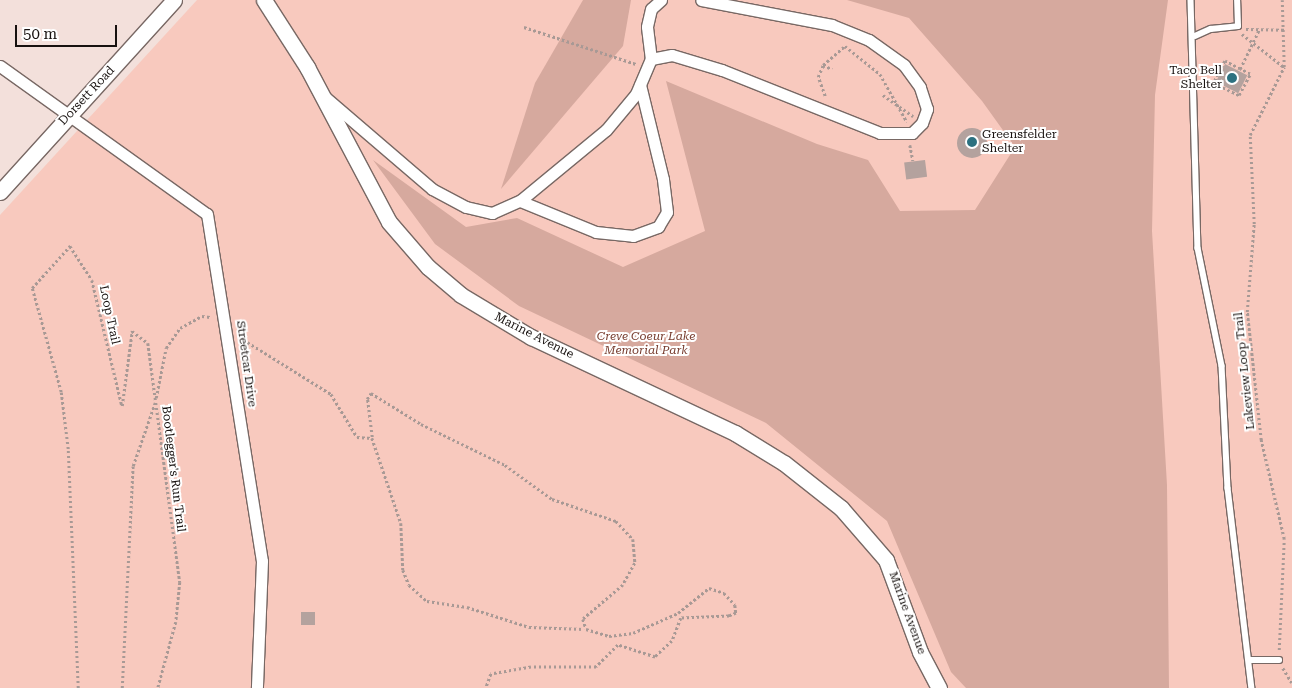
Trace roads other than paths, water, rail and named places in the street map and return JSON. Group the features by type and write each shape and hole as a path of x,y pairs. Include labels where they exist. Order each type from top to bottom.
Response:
{"main road":[{"name":"Dorsett Road","path":"0,192 174,0"},
{"name":"Marine Avenue","path":"264,0 323,96 389,222 428,267 461,295 531,337 735,433 784,463 841,508 886,560 920,652 939,688"}],"street":[{"path":"323,96 432,189 466,207 492,213 520,201 606,130 640,85 649,63 647,27 651,9 661,0"},
{"path":"649,63 672,55 880,133 908,134 922,123 927,109 920,87 904,65 869,40 832,25 701,0"},
{"name":"Streetcar Drive","path":"0,66 207,214 227,327 262,561 257,688"},
{"path":"520,201 596,232 633,236 658,227 667,212 663,179 640,85"}],"lane":[{"path":"1191,0 1195,36 1198,248 1222,366 1228,488 1252,688"},
{"path":"1195,36 1210,29 1238,26 1237,0"},
{"path":"1249,660 1279,660"}],"place":[{"name":"Taco Bell Shelter","path":"1232,78"},
{"name":"Greensfelder Shelter","path":"972,142"}],"park label":[{"name":"Creve Coeur Lake Memorial Park","path":"646,344"}]}
